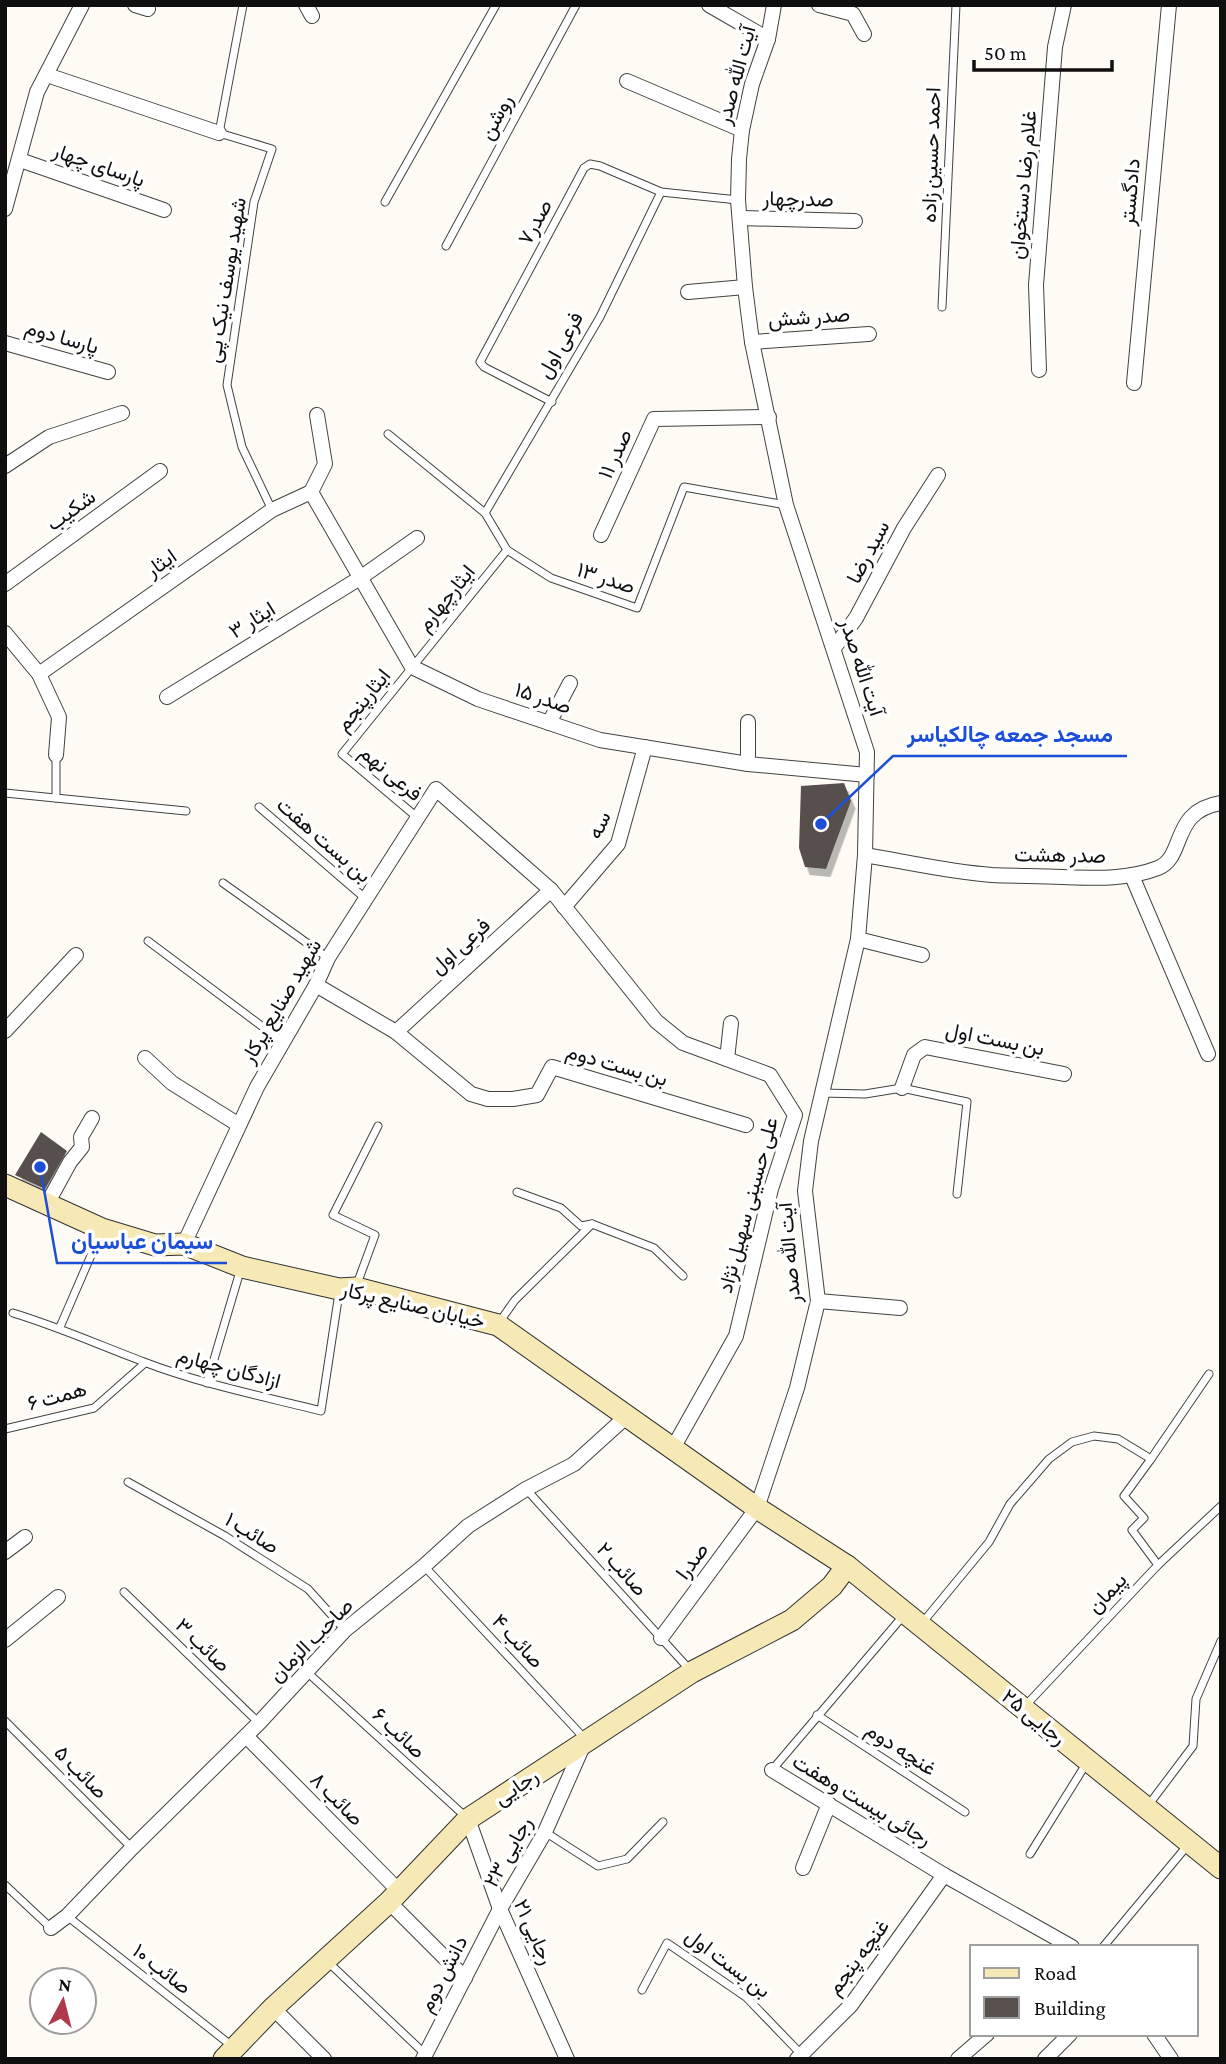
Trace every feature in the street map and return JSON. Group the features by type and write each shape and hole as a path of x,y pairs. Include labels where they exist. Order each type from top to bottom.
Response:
{"street":[{"path":"5,209 37,92 82,5"},
{"path":"709,5 768,39"},
{"name":"آیت الله صدر","path":"757,1508 797,1388 818,1301 805,1191 811,1141 821,1093 858,939 865,855 867,775 867,752 786,505 752,342 745,287 738,200 742,130 752,84 768,39 774,5"},
{"path":"819,5 853,14 864,34"},
{"name":"غلام رضا دستخوان","path":"1039,370 1036,285 1055,47 1064,5"},
{"name":"دادگستر","path":"1134,383 1169,5"},
{"path":"47,75 219,133"},
{"path":"627,82 742,130"},
{"name":"پارسای چهار","path":"20,160 164,210"},
{"name":"صدرچهار","path":"740,218 855,221"},
{"path":"688,292 745,287"},
{"name":"صدر شش","path":"752,342 869,334"},
{"name":"پارسا دوم","path":"5,343 107,372"},
{"path":"5,466 48,437 122,413"},
{"path":"317,415 325,464 311,492 412,667"},
{"name":"صدر ۱۱","path":"601,535 654,419 769,417"},
{"name":"شکیب","path":"5,584 160,471"},
{"name":"سید رضا","path":"834,648 856,618 904,528 938,475"},
{"name":"ایثار","path":"39,674 272,510 311,492"},
{"name":"ایثار ۳","path":"167,697 360,578 417,538"},
{"path":"5,633 39,674 59,716 57,755"},
{"name":"صدر ۱۵","path":"412,667 478,699 600,740 748,764 867,775"},
{"path":"549,723 569,683"},
{"path":"748,722 748,764"},
{"name":"سه","path":"564,907 618,844 645,747"},
{"name":"علی حسینی سهیل نژاد","path":"436,789 551,890 656,1021 683,1043 770,1074 795,1115 771,1189 736,1336 673,1448"},
{"name":"شهید صنایع پرکار","path":"184,1244 257,1087 316,985 328,958 436,789"},
{"name":"صدر هشت","path":"865,855 990,874 1100,878 1132,876 1161,867 1190,816 1205,806 1221,803"},
{"path":"1132,876 1208,1054"},
{"name":"فرعی اول","path":"396,1032 551,890"},
{"path":"858,939 922,955"},
{"path":"5,1031 76,955"},
{"name":"بن بست دوم","path":"316,985 396,1032 471,1094 488,1099 537,1095 552,1067 746,1125"},
{"path":"727,1059 731,1023"},
{"name":"بن بست اول","path":"901,1088 914,1055 925,1047 1064,1074"},
{"path":"145,1058 172,1083 239,1125"},
{"path":"47,1204 70,1162 82,1147 81,1137 92,1118"},
{"name":"خیابان صنایع پرکار","path":"7,1190 47,1204 102,1229 155,1245 184,1244 242,1267 498,1325 757,1508 847,1566"},
{"path":"818,1301 900,1308"},
{"name":"صاحب الزمان","path":"51,1928 67,1916 259,1723 345,1630 424,1566 468,1526 526,1489 574,1464 627,1416"},
{"name":"صدرا","path":"661,1638 757,1508"},
{"path":"5,1552 25,1537"},
{"name":"رجایی ۲۵","path":"847,1566 1221,1868"},
{"name":"رجایی","path":"230,2054 272,2008 394,1897 468,1819 692,1672 792,1620 832,1586 847,1566"},
{"path":"5,1640 58,1597"},
{"name":"صائب ۸","path":"246,1736 465,1978"},
{"name":"رجایی ۲۳","path":"500,1909 545,1832 586,1740"},
{"name":"رجائی بیست وهفت","path":"772,1770 944,1875 1066,1945"},
{"path":"803,1868 830,1804"},
{"name":"رجایی ۲۱","path":"468,1819 500,1909 567,2059"},
{"name":"غنچه پنجم","path":"799,2056 851,2005 944,1875"},
{"name":"دانش دوم","path":"424,2056 500,1909"},
{"path":"272,2008 324,2059"},
{"path":"958,2059 985,2036"},
{"path":"1045,2059 1068,2036"},
{"path":"1155,2036 1171,2059"}],"lane":[{"path":"219,133 243,5"},
{"path":"385,202 496,5"},
{"name":"روشن","path":"446,246 576,5"},
{"name":"احمد حسین زاده","path":"942,307 956,5"},
{"name":"شهید یوسف نیک پی","path":"219,133 272,149 254,202 227,385 242,447 272,510"},
{"name":"صدر۷","path":"552,402 484,367 480,362 584,167 590,164 600,166 661,192 738,200"},
{"name":"فرعی اول","path":"485,513 600,317 661,192"},
{"name":"صدر ۱۳","path":"388,434 485,513 507,550 551,578 637,608 684,487 786,505"},
{"name":"ایثارچهارم","path":"412,667 507,550"},
{"name":"ایثارپنجم","path":"342,754 412,667"},
{"name":"فرعی نهم","path":"342,754 418,818"},
{"path":"56,798 57,755"},
{"path":"5,793 186,811"},
{"name":"بن بست هفت","path":"259,807 367,899"},
{"path":"223,883 328,958"},
{"path":"148,941 284,1042"},
{"path":"821,1093 865,1094 901,1088 967,1102 957,1194"},
{"path":"348,1289 375,1235 334,1215 378,1126"},
{"path":"517,1192 561,1208 581,1226 592,1224 654,1248 683,1276"},
{"path":"498,1325 515,1300 592,1224"},
{"path":"60,1327 102,1229"},
{"path":"207,1382 242,1267"},
{"name":"ازادگان چهارم","path":"12,1313 60,1327 145,1363 321,1411 348,1289"},
{"name":"همت ۶","path":"6,1426 94,1408 145,1363"},
{"path":"1158,1565 1132,1530 1144,1518 1124,1496 1152,1460 1209,1374"},
{"name":"رجائی بیست وهفت","path":"772,1770 817,1715 989,1542 1010,1504 1049,1459 1072,1442 1094,1436 1118,1439 1152,1460"},
{"name":"صائب ۱","path":"128,1482 225,1536 308,1589 345,1630"},
{"name":"صائب ۲","path":"526,1489 692,1672"},
{"name":"پیمان","path":"1023,1708 1158,1565 1221,1506"},
{"name":"صائب ۴","path":"424,1566 586,1740"},
{"name":"صائب ۳","path":"124,1592 259,1723"},
{"path":"1146,1808 1193,1746 1196,1699 1221,1641"},
{"name":"صائب ۶","path":"307,1672 468,1819"},
{"name":"غنچه دوم","path":"817,1715 965,1812"},
{"name":"صائب ۵","path":"5,1721 132,1848"},
{"path":"1030,1854 1088,1761"},
{"path":"545,1832 598,1866 627,1859 663,1822"},
{"path":"1105,1945 1190,1843"},
{"path":"5,1885 51,1928"},
{"name":"صائب ۱۰","path":"67,1916 230,2054"},
{"name":"بن بست اول","path":"642,1990 667,1942 746,1997 799,2056"},
{"path":"326,1961 424,2056"}],"building":[{"path":"844,783 851,801 826,869 805,867 799,848 801,786"},
{"path":"41,1132 67,1151 45,1189 15,1175"}],"place":[{"name":"مسجد جمعه چالکیاسر","path":"821,824"},
{"name":"سیمان عباسیان","path":"40,1167"}]}
